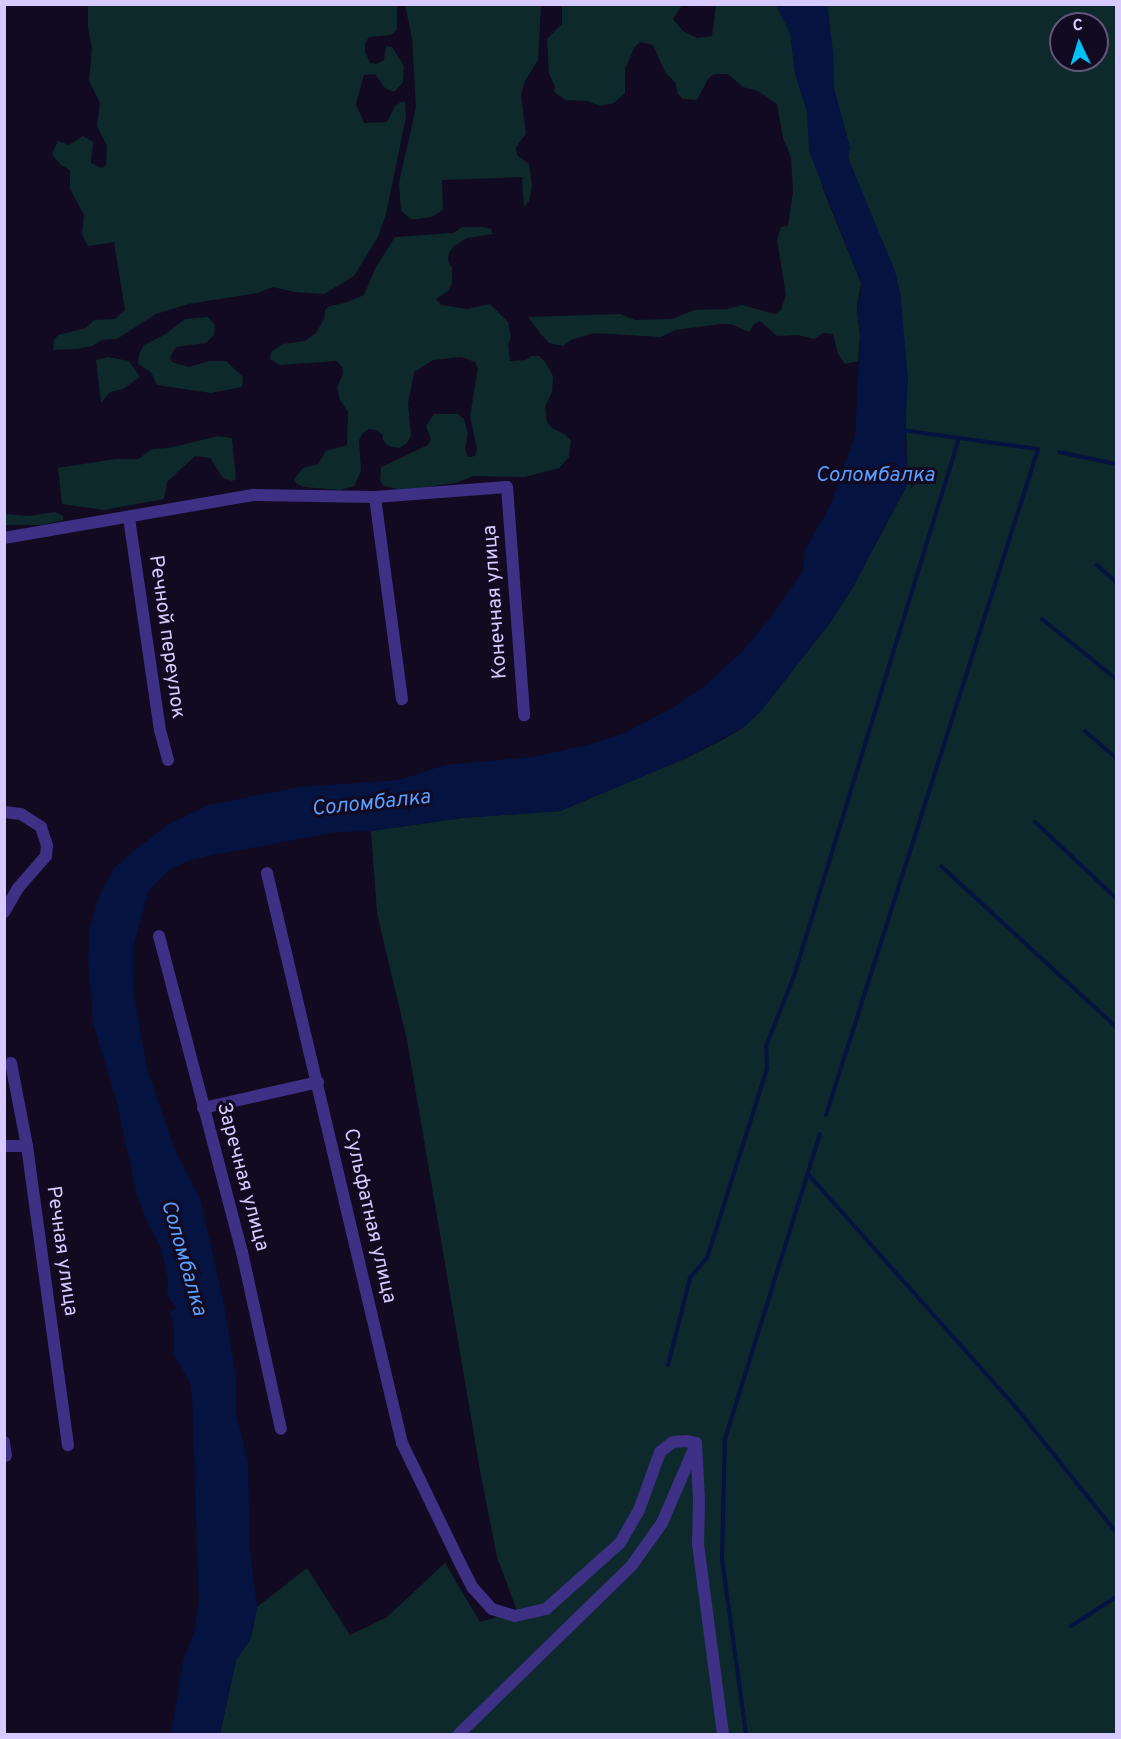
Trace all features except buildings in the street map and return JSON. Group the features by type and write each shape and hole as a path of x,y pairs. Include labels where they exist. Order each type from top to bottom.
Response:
{"street":[{"name":"Конечная улица","path":"375,497 507,487 524,715"},
{"path":"4,538 254,495 375,497 402,699"},
{"name":"Речной переулок","path":"129,518 160,730 168,760"},
{"path":"4,812 21,814 41,827 47,845 46,856 18,888 4,912"},
{"name":"Сульфатная улица","path":"267,873 402,1443 473,1588 492,1609 515,1616 546,1609 620,1543 639,1510 660,1452 673,1442 696,1443"},
{"name":"Заречная улица","path":"159,936 242,1252 282,1429"},
{"name":"Речная улица","path":"11,1064 27,1146 68,1445"},
{"path":"203,1108 318,1082"},
{"path":"4,1146 27,1146"},
{"path":"4,1442 6,1456"},
{"path":"459,1734 632,1564 662,1523 696,1443"},
{"path":"696,1443 699,1501 698,1552 723,1734"}],"green space":[{"path":"88,5 397,5 397,29 391,35 369,37 365,43 365,51 370,63 377,64 384,60 386,46 392,47 404,66 403,82 395,91 392,91 385,88 375,74 364,75 356,104 364,123 387,122 395,106 405,101 406,117 386,214 378,237 354,276 324,294 294,292 273,287 257,293 188,304 156,314 117,339 102,340 92,346 78,349 53,350 54,340 58,335 86,328 94,320 115,319 125,310 114,242 89,246 86,243 82,234 84,215 70,189 70,170 61,165 52,154 58,141 69,145 83,136 93,142 91,163 102,168 106,165 107,146 97,126 100,103 89,81 92,48 88,28"},
{"path":"405,5 544,5 541,6 538,60 525,81 521,95 526,134 516,147 517,155 529,164 532,186 529,201 524,207 522,177 442,180 443,210 432,217 410,219 401,210 399,183 416,107 412,38"},
{"path":"562,5 682,5 673,19 683,31 697,38 712,36 716,5 797,5 823,189 861,283 857,307 860,336 858,361 845,364 838,354 833,334 823,333 814,339 798,335 777,336 760,321 754,324 749,332 731,324 720,324 675,330 661,337 594,333 571,340 563,346 549,343 540,333 528,317 620,314 635,320 672,319 694,310 727,309 742,305 775,314 781,310 786,295 777,240 781,227 788,226 793,192 791,157 783,138 777,104 758,91 743,87 728,74 714,74 708,79 697,100 683,99 678,94 675,82 665,72 653,45 640,42 634,48 625,69 625,93 614,103 600,106 587,101 566,100 554,92 555,86 549,74 547,39 562,24"},
{"path":"827,5 1116,5 1116,1734 220,1734 236,1660 251,1638 257,1607 307,1568 350,1635 387,1617 445,1563 480,1622 517,1611 497,1557 481,1476 407,1040 377,913 371,831 462,818 560,811 684,759 726,738 744,727 760,712 830,623 854,585 908,483 902,320 900,293 848,157 849,144 834,89"},
{"path":"462,227 483,227 491,229 493,234 467,238 454,246 449,253 448,261 452,268 452,283 448,291 436,299 441,305 467,309 490,304 508,322 511,337 508,345 510,361 539,356 545,362 553,376 552,392 545,406 547,422 571,441 569,457 559,468 525,477 474,476 455,483 419,488 397,489 384,486 380,481 381,467 428,445 431,439 426,426 434,414 458,414 464,419 468,434 465,449 468,457 475,456 477,449 470,416 478,368 475,362 461,357 433,360 414,372 408,404 411,436 407,443 400,448 393,447 387,445 382,434 376,430 369,429 363,433 359,440 361,471 354,486 340,490 304,487 297,484 294,479 303,468 318,464 326,451 347,445 348,412 340,400 337,387 343,374 342,367 337,361 280,365 270,359 271,352 283,344 305,341 316,333 324,319 325,310 329,306 345,303 364,295 376,267 395,237 453,233"},
{"path":"208,317 215,325 214,335 206,343 176,347 170,357 172,362 189,367 209,361 226,361 243,377 242,387 211,393 157,385 151,372 138,364 139,354 144,345 164,335 185,319"},
{"path":"108,357 129,361 140,377 123,389 110,392 101,403 96,360"},
{"path":"218,436 232,438 236,479 232,481 223,478 210,458 195,456 167,482 164,499 104,510 62,504 58,468 115,459 138,459 152,449 169,448"},
{"path":"55,512 63,516 63,520 42,525 5,525 5,514 28,516"}],"water":[{"name":"Соломбалка","path":"776,5 827,5 833,52 834,89 850,148 848,158 895,271 900,293 908,378 905,433 908,483 854,585 830,623 760,712 744,727 684,759 560,811 462,818 371,831 337,832 213,855 190,860 169,870 149,890 133,948 134,996 147,1068 174,1148 200,1199 223,1298 236,1376 236,1414 248,1461 250,1550 257,1607 251,1638 236,1660 220,1734 171,1734 183,1661 194,1632 199,1602 192,1396 190,1382 174,1356 174,1326 170,1312 176,1308 167,1295 168,1279 161,1248 148,1224 137,1195 116,1099 93,1023 88,959 90,927 99,896 114,868 140,846 167,825 209,805 299,787 399,780 445,765 532,757 588,745 624,733 671,709 702,688 743,651 774,613 803,571 805,550 830,506 855,436 860,336 857,307 861,293 861,283 809,151 807,112 795,74 790,33"}],"waterway":[{"path":"826,1115 1038,449 902,430"},
{"path":"668,1365 690,1278 707,1258 767,1069 766,1046 794,976 959,438"},
{"path":"1059,452 1116,464"},
{"path":"1097,565 1116,582"},
{"path":"1042,619 1116,679"},
{"path":"1085,731 1116,758"},
{"path":"1035,822 1116,898"},
{"path":"941,866 1116,1027"},
{"path":"746,1734 722,1558 725,1439 820,1134"},
{"path":"808,1174 1015,1406 1116,1532"},
{"path":"1071,1626 1116,1597"}]}
